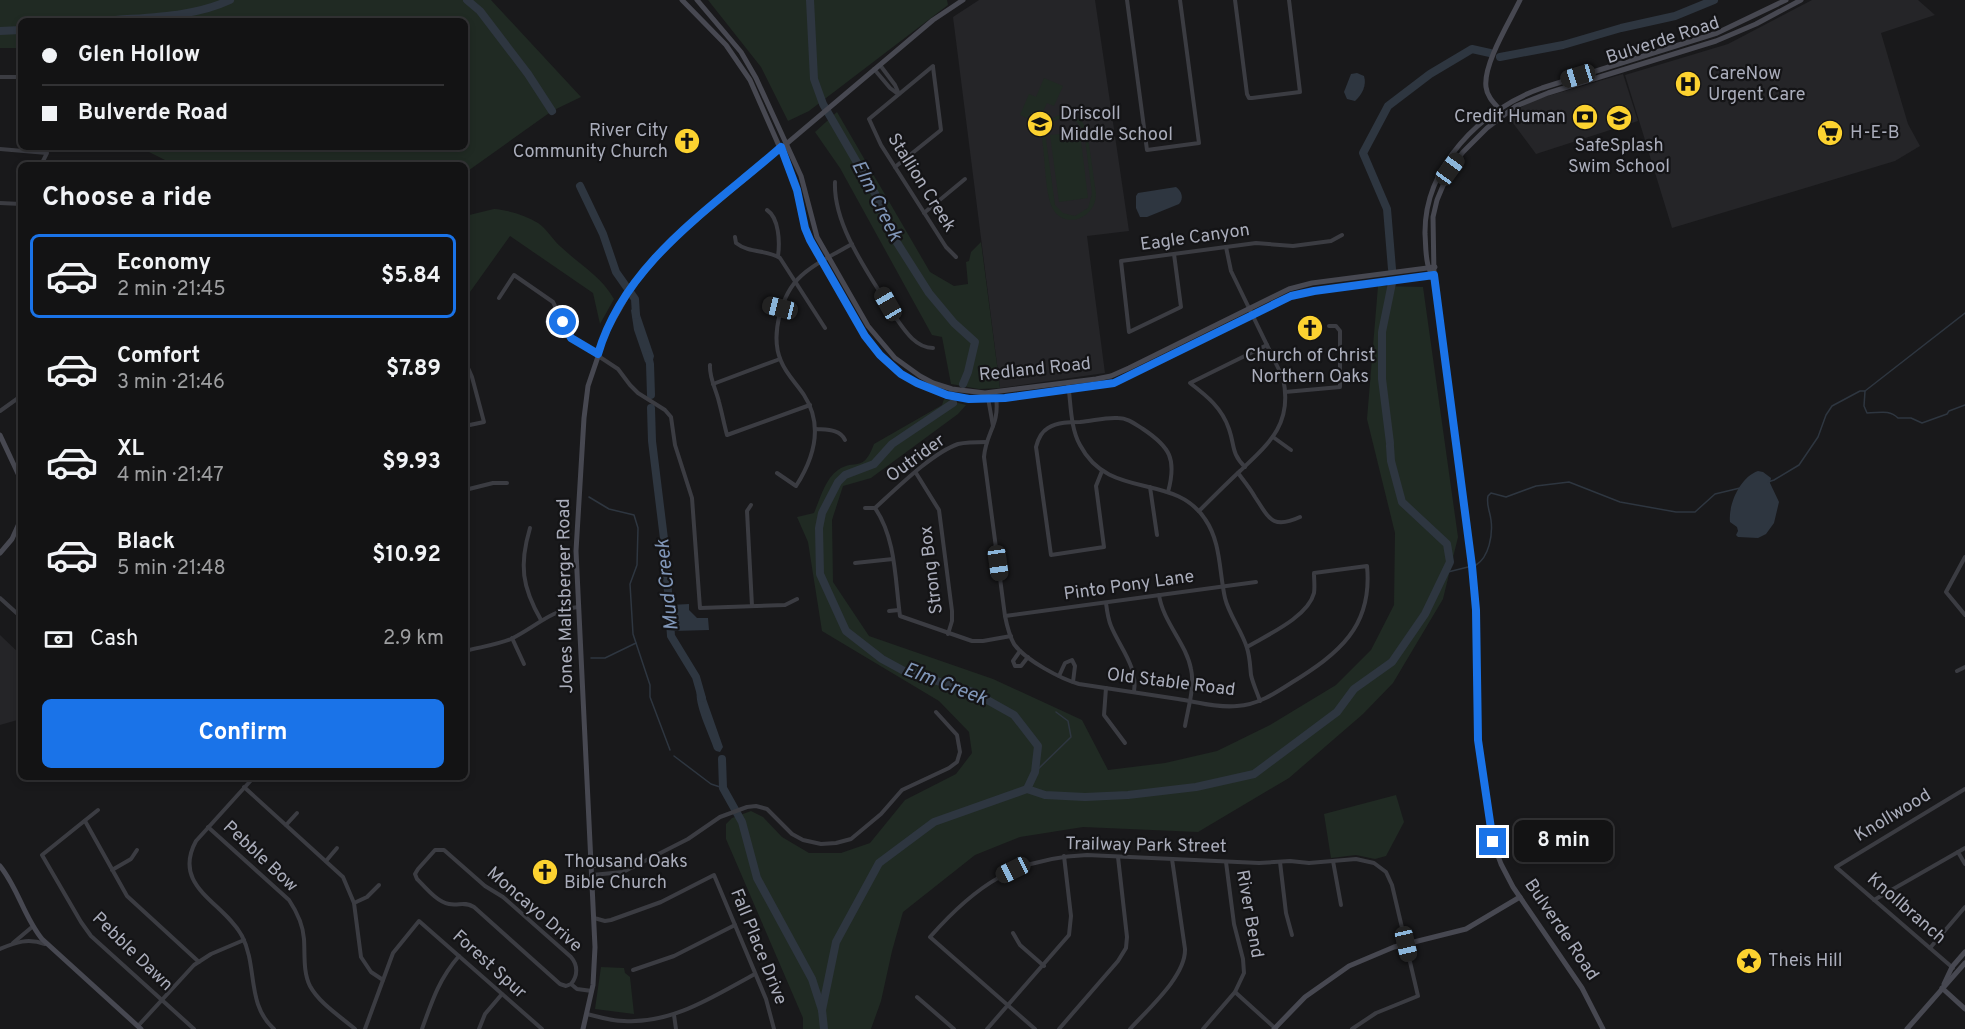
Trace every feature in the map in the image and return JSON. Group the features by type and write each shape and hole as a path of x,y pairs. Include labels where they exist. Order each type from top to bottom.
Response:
{"main road":[{"name":"Redland Road","path":"682,0 713,30 736,57 750,81 781,147 797,190 805,228 810,240 873,346 901,374 947,395 988,400 1104,385 1132,375 1291,296 1305,292 1434,275"},
{"name":"Redland Road","path":"697,0 747,61 787,143 804,187 817,237 879,341 906,367 944,387 988,393 1102,378 1129,368 1289,289 1432,267"},
{"name":"Jones Maltsberger Road","path":"583,1029 592,992 595,962 577,519 588,387 598,354 620,305 641,275 669,243 879,64 933,20 963,0"},
{"path":"1504,114 1486,88 1488,70 1520,0"},
{"name":"Bulverde Road","path":"1432,267 1433,218 1437,200 1447,177 1463,152 1504,114 1528,100 1716,41 1756,24 1801,0"},
{"name":"Bulverde Road","path":"1603,1029 1582,988 1505,872 1497,853 1486,806 1477,727 1475,592 1434,275 1425,228 1432,191 1440,171 1468,136 1499,109 1524,94 1717,33 1783,1"},
{"path":"1616,65 1618,72"},
{"path":"0,435 18,472"},
{"path":"0,553 12,539 18,526"},
{"path":"0,866 12,883 32,927 140,1028"},
{"path":"1275,1029 1305,997 1326,980 1372,955 1466,929 1520,897"},
{"path":"1942,988 1954,965 1965,952"},
{"path":"1906,1029 1962,968"},
{"path":"1942,988 1965,1009"}],"street":[{"path":"1127,0 1147,150 1200,143 1180,0"},
{"path":"1235,0 1249,98 1300,92 1289,0"},
{"path":"879,64 895,85 898,94"},
{"path":"895,167 941,130 933,66 898,94"},
{"path":"874,69 898,94"},
{"path":"0,77 18,77"},
{"name":"Stallion Creek","path":"898,94 869,119 876,137 924,213 946,247 956,256"},
{"path":"0,149 47,153 42,162"},
{"path":"924,213 965,179"},
{"path":"835,182 838,215 852,244 905,330 922,346 933,348"},
{"path":"0,203 18,204"},
{"path":"767,210 775,219 779,246 778,256"},
{"name":"Eagle Canyon","path":"1174,254 1180,307 1130,332 1121,261 1174,254 1227,247 1261,243 1293,246 1331,241 1342,235"},
{"path":"735,237 736,243 748,250 770,252 778,256 796,280 825,328"},
{"path":"810,240 817,237"},
{"path":"777,473 796,486 813,454 816,429 810,405 780,359 777,346 780,308 796,280 852,244"},
{"path":"1199,511 1274,437 1283,416 1285,392 1278,366 1231,271 1227,247"},
{"path":"499,298 514,275 547,297 558,312 571,338 618,369 638,393 665,410 671,417 675,445 692,498 700,608 785,605 797,599"},
{"path":"766,305 780,308"},
{"path":"558,312 549,316 547,322 552,326 563,322"},
{"path":"1285,392 1340,387 1340,331 1336,326 1329,326"},
{"path":"873,346 879,341"},
{"path":"1245,467 1234,455 1230,433 1221,412 1211,400 1190,383 1267,345"},
{"path":"713,384 780,359"},
{"path":"710,364 710,375 727,435 810,405"},
{"path":"901,374 906,367"},
{"path":"468,368 484,422 468,425"},
{"path":"1102,378 1104,385"},
{"path":"1068,383 1073,422 1080,445 1102,471 1119,480 1168,492 1182,498 1199,511 1211,528 1216,542 1226,603 1247,647 1253,682 1260,701"},
{"name":"Old Stable Road","path":"995,392 997,415 984,457 1005,616 1011,636 1020,651 1059,676 1073,682 1233,706 1260,701 1325,661 1349,637 1366,603 1367,566 1314,573 1314,591 1307,607 1297,616 1247,647"},
{"path":"988,393 993,426"},
{"path":"0,411 18,398"},
{"path":"1102,471 1096,486 1104,547 1051,555 1037,442 1043,432 1049,428 1073,422 1126,419 1161,441 1170,456 1172,474 1168,492"},
{"path":"816,429 836,432 841,434 845,440"},
{"path":"1274,437 1291,450"},
{"name":"Outrider","path":"874,508 916,473 954,446 987,442"},
{"name":"Strong Box","path":"916,473 939,510 952,611 948,634"},
{"path":"979,474 986,473"},
{"path":"1238,473 1267,517 1280,523 1300,517"},
{"path":"468,489 492,483 507,483"},
{"path":"1150,487 1156,535"},
{"path":"751,505 747,511 752,606"},
{"path":"865,508 874,508 887,530 900,616 976,642 1011,636"},
{"path":"530,528 523,557 523,578 531,603 541,620"},
{"path":"1965,557 1946,592 1965,615"},
{"path":"855,564 892,559"},
{"name":"Pinto Pony Lane","path":"1005,616 1256,582"},
{"path":"1159,595 1162,608 1191,667 1192,681 1185,726"},
{"path":"0,598 18,614"},
{"path":"1106,603 1110,624 1132,669 1135,680 1134,692"},
{"path":"468,650 512,638 541,620 567,609 579,607"},
{"path":"889,611 899,610"},
{"path":"512,638 524,664"},
{"name":"Old Stable Road","path":"1020,651 1014,658 1015,666 1021,666 1028,657"},
{"path":"1059,676 1065,663 1072,660 1075,666 1073,682"},
{"path":"1957,671 1965,667"},
{"path":"1106,688 1104,715 1125,743"},
{"path":"592,874 623,872 688,839 720,817 747,807 756,806 767,809 792,834 803,840 821,844 851,839 881,814 902,790 957,762 960,752 957,735 936,712"},
{"path":"251,780 192,848 191,876 195,884 233,923 243,940 251,959 257,1006 274,1029"},
{"path":"244,788 343,877 354,903 361,957 371,972 383,980 365,1029"},
{"name":"Knollwood","path":"1836,867 1965,789"},
{"path":"98,810 85,821 127,896 199,962"},
{"path":"286,825 297,813"},
{"name":"Pebble Dawn","path":"85,821 42,855 85,930 194,1029"},
{"name":"Pebble Bow","path":"208,827 289,900 302,926 309,984 315,993 355,1029"},
{"path":"326,861 337,848"},
{"path":"1874,900 1965,848"},
{"path":"112,870 130,859 137,850"},
{"name":"Moncayo Drive","path":"435,850 444,850 572,957 577,968 571,984 566,986 560,984 474,907 464,903 451,904 441,901 418,880 415,874 435,850"},
{"path":"1958,852 1965,864"},
{"path":"987,1029 1065,942 1071,928 1071,916 1064,856"},
{"name":"Trailway Park Street","path":"1008,1006 930,937 964,901 996,879 1031,863 1064,856 1118,856 1227,862 1363,859 1381,866 1392,885 1406,944"},
{"path":"1059,1029 1118,961 1126,948 1127,933 1118,856"},
{"path":"1130,1029 1179,973 1185,960 1172,859"},
{"path":"1333,861 1341,904"},
{"name":"River Bend","path":"1203,1029 1235,992 1242,980 1244,969 1234,924 1227,862"},
{"path":"1280,862 1286,913 1292,935"},
{"path":"609,866 609,873"},
{"path":"592,867 633,867"},
{"name":"Knollbranch","path":"1836,867 1930,948 1962,968"},
{"name":"Fall Place Drive","path":"594,918 611,920 647,908 714,875 771,1013 774,1029"},
{"path":"354,903 366,897 379,885"},
{"path":"1930,948 1965,907"},
{"name":"Forest Spur","path":"383,980 395,949 419,921 542,1029"},
{"path":"633,970 674,956 735,925"},
{"path":"12,944 32,927"},
{"path":"1012,933 1020,945 1044,966"},
{"path":"0,949 31,940 49,945"},
{"path":"140,1028 162,1000 199,962 243,940"},
{"path":"1352,1029 1376,1013 1418,996 1406,944"},
{"path":"422,1029 438,984 459,956"},
{"path":"587,1014 622,1021 653,1020 674,1015 755,974"},
{"name":"Moncayo Drive","path":"571,984 576,989 592,992"},
{"path":"1235,992 1275,1029"},
{"path":"479,1029 486,1014 502,994"},
{"path":"917,996 954,1029"},
{"path":"1008,1006 1035,1029"},
{"path":"674,1015 676,1029"},
{"path":"621,1029 622,1021"}],"shaded area":[{"path":"0,0 491,0 581,97 552,111 468,171 468,162 169,162 145,150 468,150 468,18 18,18 18,48 0,48"},
{"path":"708,0 947,0 948,5 809,111 788,121 761,67"},
{"name":"Driscoll Middle School","path":"979,0 1095,0 1129,231 1087,236 1105,373 1000,388 953,17"},
{"path":"1812,0 1918,0 1935,15 1881,33 1908,124 1920,146 1895,161 1672,228 1625,75 1728,44"},
{"path":"1357,73 1364,76 1365,83 1362,93 1355,101 1347,99 1344,92 1351,74"},
{"path":"1623,74 1638,121 1536,154 1507,115 1534,100"},
{"path":"1044,78 1063,86 1054,106 1047,103 1038,123 1020,115 1029,94 1036,97"},
{"path":"837,112 930,272 954,286 968,284 966,262 969,261 971,252 981,242 1000,388 979,389 951,384 942,337 932,335 840,168 815,132"},
{"path":"1066,114 1080,118 1087,130 1096,194 1094,203 1084,216 1070,220 1062,218 1051,205 1047,190 1042,139 1049,121 1056,116","holes":["1066,117 1077,122 1084,131 1092,194 1088,208 1075,216 1063,213 1055,205 1046,134 1051,124 1057,119"]},
{"path":"1080,132 1088,198 1059,202 1050,135"},
{"path":"1176,187 1182,195 1179,204 1147,217 1140,217 1136,208 1138,193"},
{"path":"494,209 505,210 538,223 603,284 614,299 600,324 593,293 510,236 468,295 468,215"},
{"path":"1378,286 1423,287 1458,537 1443,599 1393,683 1363,714 1289,778 1198,832 1083,827 1020,837 975,855 903,912 881,1001 871,1029 803,1029 803,1018 726,839 726,824 732,818 751,811 763,817 782,837 809,853 841,853 870,843 905,800 956,774 972,753 969,732 939,701 822,631 808,542 797,517 814,513 823,490 833,474 844,467 862,462 874,444 942,405 944,399 966,405 958,414 871,478 843,486 832,520 833,582 869,636 993,679 1082,720 1108,770 1165,763 1217,751 1270,725 1336,685 1371,650 1394,605 1395,533 1367,419"},
{"path":"637,306 654,356 652,364 645,362 634,330 631,310"},
{"path":"1758,471 1771,478 1770,483 1779,502 1774,523 1766,534 1758,538 1738,537 1737,527 1730,522 1733,500 1746,479"},
{"path":"689,604 689,610 697,618 708,618 709,630 672,631 671,605"},
{"path":"0,635 18,652 18,720 0,725"},
{"path":"701,689 723,747 720,752 714,749 700,711 697,690"},
{"path":"1396,795 1404,822 1386,856 1375,859 1356,855 1331,858 1324,814"},
{"path":"601,967 624,968 625,973 630,977 634,1014 595,1009"}],"waterway":[{"name":"Mud Creek","path":"140,18 184,14 230,0"},
{"name":"Mud Creek","path":"467,0 480,11 528,74 552,111"},
{"name":"Elm Creek","path":"810,0 814,79 823,104 877,197 889,230 929,293 954,323 975,342 963,384"},
{"path":"1500,57 1563,45 1621,28 1675,16 1714,0"},
{"name":"Mud Creek","path":"0,31 18,30"},
{"path":"1392,269 1387,209 1363,153 1388,106 1430,74 1472,49 1490,53"},
{"name":"Mud Creek","path":"580,186 603,234 616,272 635,299 636,315"},
{"path":"1390,443 1382,379 1382,332 1392,283"},
{"path":"1865,391 1965,313"},
{"name":"Mud Creek","path":"648,355 651,395"},
{"path":"1768,482 1799,465 1818,437 1832,406 1860,391 1865,391 1864,406 1867,413 1887,412 1898,418 1911,418 1922,423 1965,405"},
{"name":"Elm Creek","path":"822,1010 836,942 879,863 934,822 1027,789 1035,772 1038,746 1014,715 973,692 904,671 882,659 846,631 820,574 819,528 822,513 838,482 845,475 874,464 892,444 953,403"},
{"name":"Mud Creek","path":"651,408 652,441 665,547 671,636 696,677 702,698"},
{"path":"1027,789 1045,795 1085,797 1128,795 1196,787 1254,774 1337,712 1354,689 1392,662 1425,614 1450,562 1447,544 1402,502 1391,461 1390,446"},
{"path":"1476,565 1484,557 1491,539 1491,520 1487,502 1491,493 1506,497 1536,486 1569,482 1620,502 1676,512 1695,512 1715,494 1740,488"},
{"path":"589,497 609,509 634,515 638,528 637,565 630,584 633,634 650,685 650,697 670,750"},
{"path":"1444,573 1468,567"},
{"path":"591,658 605,658 636,643"},
{"path":"1035,772 1071,737 1068,721 1056,712"},
{"path":"674,756 711,784 723,788"},
{"name":"Mud Creek","path":"722,759 723,788 742,822 757,878 812,979 822,1010 824,1029"}],"place":[{"name":"CareNow Urgent Care","path":"1688,84"},
{"name":"Credit Human","path":"1585,117"},
{"name":"SafeSplash Swim School","path":"1619,118"},
{"name":"Driscoll Middle School","path":"1040,124"},
{"name":"H-E-B","path":"1830,133"},
{"name":"River City Community Church","path":"687,141"},
{"name":"Church of Christ Northern Oaks","path":"1310,328"},
{"name":"Thousand Oaks Bible Church","path":"545,872"},
{"name":"Theis Hill","path":"1749,961"}],"route":[{"path":"563,322 571,338 598,354 620,305 652,261 669,243 781,147 797,190 805,228 810,240 865,336 880,355 901,374 929,389 958,398 988,400 1114,383 1291,296 1305,292 1434,275 1475,592 1478,740 1493,842"}]}
